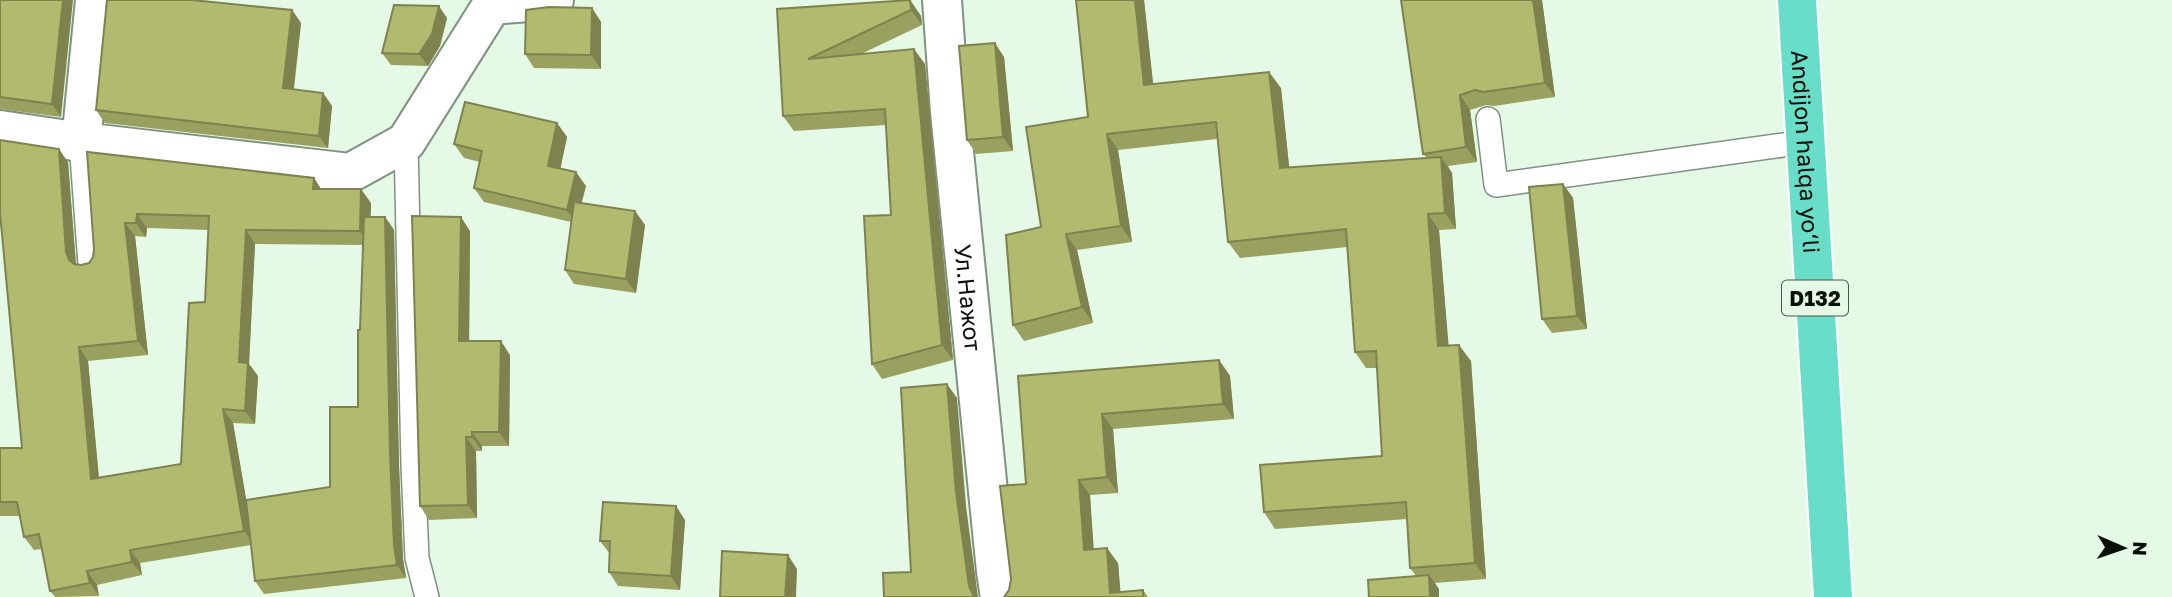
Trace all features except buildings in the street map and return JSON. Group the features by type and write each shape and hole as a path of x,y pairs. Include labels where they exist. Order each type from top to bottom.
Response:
{"highway":[{"name":"Andijon halqa yo‘li","path":"1797,0 1833,597"}],"street":[{"path":"81,142 95,0"},
{"path":"0,130 350,173 406,142 492,5 554,0"},
{"name":"Ул.Нажот","path":"942,0 950,112 1000,597"}],"lane":[{"path":"1488,119 1496,185 1805,142"},
{"path":"81,142 90,265"},
{"path":"406,142 414,479 418,558 427,597"}]}
